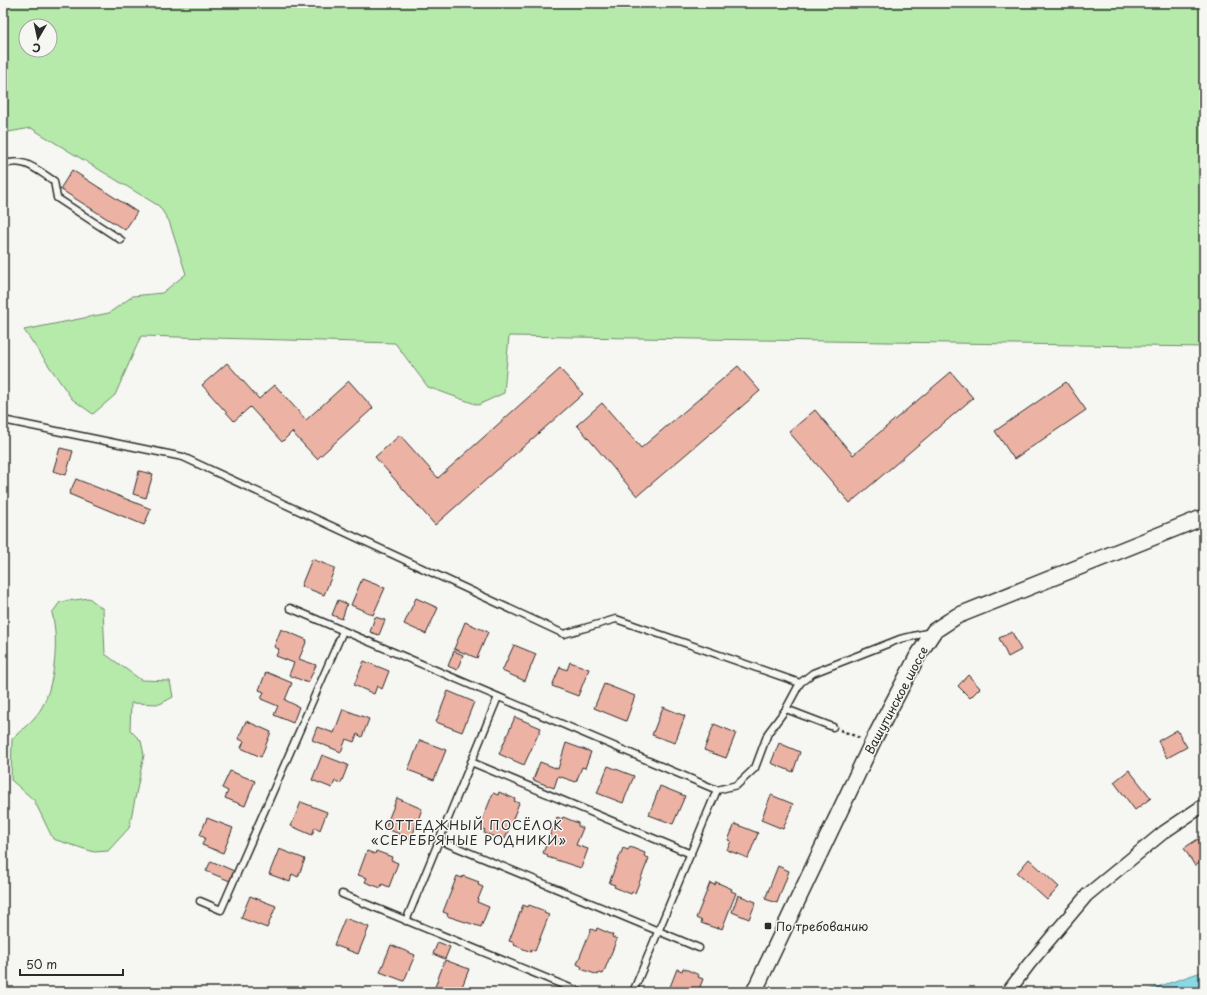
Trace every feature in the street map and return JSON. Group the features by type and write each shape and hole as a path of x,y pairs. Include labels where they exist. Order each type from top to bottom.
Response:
{"street":[{"name":"Вашутинское шоссе","path":"754,992 874,739 917,657 934,631 957,616 1204,517"},
{"path":"1008,992 1029,964 1087,895 1164,832 1204,805"}],"lane":[{"path":"3,165 10,162 26,162 54,181 57,198 121,240"},
{"path":"3,420 183,457 564,634 616,619 800,683"},
{"path":"290,608 717,790 737,785 755,768 768,733 786,709 800,683 814,673 900,639 934,631"},
{"path":"200,901 221,910 343,631"},
{"path":"406,921 498,697"},
{"path":"786,709 833,727"},
{"path":"472,762 691,854"},
{"path":"633,992 717,790"},
{"path":"439,840 700,948"},
{"path":"342,894 580,992"}],"path":[{"path":"833,727 858,737 874,739"}],"green space":[{"path":"3,3 1204,3 1204,347 509,336 504,393 478,405 428,387 395,343 141,336 115,395 93,414 72,399 24,330 109,313 133,296 162,293 186,274 169,221 159,206 31,128 3,133"},
{"path":"89,598 103,609 105,654 141,680 170,681 173,697 160,704 131,703 130,730 141,741 144,755 129,828 108,851 94,852 53,839 34,800 11,780 12,739 32,720 42,707 53,674 55,636 52,613 60,602"}],"water":[{"path":"1204,971 1204,992 1143,992"}],"building":[{"path":"72,170 137,212 125,230 60,189"},
{"path":"227,363 259,399 275,385 306,420 349,381 373,408 317,459 292,432 282,442 250,407 234,421 202,385"},
{"path":"738,366 760,391 637,496 577,425 602,403 641,448"},
{"path":"560,369 583,394 435,525 375,457 400,435 438,478"},
{"path":"951,372 973,398 850,503 789,432 815,410 853,455"},
{"path":"1066,382 1086,410 1014,459 995,431"},
{"path":"60,448 73,451 66,475 53,471"},
{"path":"139,471 153,474 146,498 133,494"},
{"path":"76,479 151,509 144,525 69,494"},
{"path":"312,559 335,568 324,595 301,586"},
{"path":"362,579 385,588 373,615 351,605"},
{"path":"416,598 438,608 426,634 404,624"},
{"path":"338,600 347,604 342,619 332,615"},
{"path":"375,617 385,620 379,635 370,632"},
{"path":"465,622 488,632 477,658 454,649"},
{"path":"281,629 307,640 299,659 316,665 308,683 289,675 294,663 276,656 279,649 274,647"},
{"path":"1012,632 1021,650 1008,657 999,638"},
{"path":"514,645 536,654 525,681 502,671"},
{"path":"454,651 463,655 457,670 448,666"},
{"path":"364,661 389,671 382,689 377,686 374,694 354,685"},
{"path":"570,662 589,669 578,696 552,686 560,667 567,670"},
{"path":"266,672 292,683 285,700 299,707 293,723 274,715 278,706 261,699 264,692 259,690"},
{"path":"968,675 980,688 970,698 958,686"},
{"path":"604,684 635,696 626,721 594,708"},
{"path":"448,691 474,702 462,732 436,722"},
{"path":"663,707 685,716 675,743 652,735"},
{"path":"343,709 369,719 362,737 357,734 354,742 346,739 341,752 312,740 317,727 334,733"},
{"path":"515,717 541,728 524,765 499,754"},
{"path":"246,721 271,732 261,757 241,748 244,741 238,739"},
{"path":"714,724 736,733 726,758 704,750"},
{"path":"1177,730 1187,747 1167,758 1158,741"},
{"path":"420,740 446,750 434,780 408,770"},
{"path":"566,743 591,752 585,768 582,767 576,782 558,776 554,788 533,780 540,762 558,769"},
{"path":"779,743 800,752 793,772 771,763"},
{"path":"322,755 348,765 341,783 335,781 332,788 312,780"},
{"path":"608,766 634,776 623,803 597,793"},
{"path":"1129,770 1151,798 1135,810 1114,782"},
{"path":"230,771 255,781 245,806 225,798 228,791 222,788"},
{"path":"660,786 685,796 673,824 649,815"},
{"path":"499,792 515,799 514,801 519,803 505,839 484,833 485,830 479,828 493,793 498,795"},
{"path":"771,795 793,804 783,829 761,820"},
{"path":"397,798 422,809 411,839 385,828"},
{"path":"301,802 327,812 320,830 315,827 312,835 291,826"},
{"path":"557,817 562,819 563,817 578,823 578,826 583,828 576,845 588,849 581,868 547,857 548,855 543,853"},
{"path":"207,818 233,828 223,853 202,845 205,838 200,835"},
{"path":"735,824 758,833 748,858 727,850 731,841 728,840"},
{"path":"1198,839 1204,849 1204,860 1195,866 1184,848"},
{"path":"630,847 645,853 644,856 649,858 635,893 632,892 631,894 614,887 615,885 609,883 623,848 628,850"},
{"path":"279,849 305,859 298,877 292,874 290,882 269,874"},
{"path":"367,851 375,854 376,851 392,857 391,860 398,863 389,887 382,884 381,888 365,882 367,878 358,875"},
{"path":"1029,859 1059,887 1047,900 1017,873"},
{"path":"211,861 234,871 230,881 206,871"},
{"path":"778,866 789,871 777,903 765,899"},
{"path":"457,876 462,878 463,876 479,882 478,885 483,887 477,902 489,907 481,927 447,916 448,914 443,912"},
{"path":"716,882 732,889 731,891 736,893 722,929 701,923 702,921 696,918 710,883 715,885"},
{"path":"738,895 756,902 749,919 732,912"},
{"path":"250,896 276,906 267,928 241,918"},
{"path":"523,905 528,907 529,905 545,911 544,913 549,915 535,951 531,949 531,952 514,945 515,943 509,941"},
{"path":"345,918 369,927 358,954 334,945"},
{"path":"597,928 613,935 612,937 617,939 603,974 599,973 598,975 581,969 582,967 577,964 591,929 596,931"},
{"path":"438,942 450,947 445,959 433,954"},
{"path":"391,945 415,955 404,981 380,972"},
{"path":"445,960 469,969 460,992 433,992"},
{"path":"683,968 699,975 698,977 703,979 698,992 668,992 677,969 682,971"}],"place":[{"name":"По требованию","path":"768,926"}],"district":[{"name":"КОТТЕДЖНЫЙ ПОСЁЛОК «СЕРЕБРЯНЫЕ РОДНИКИ»","path":"469,832"}]}
